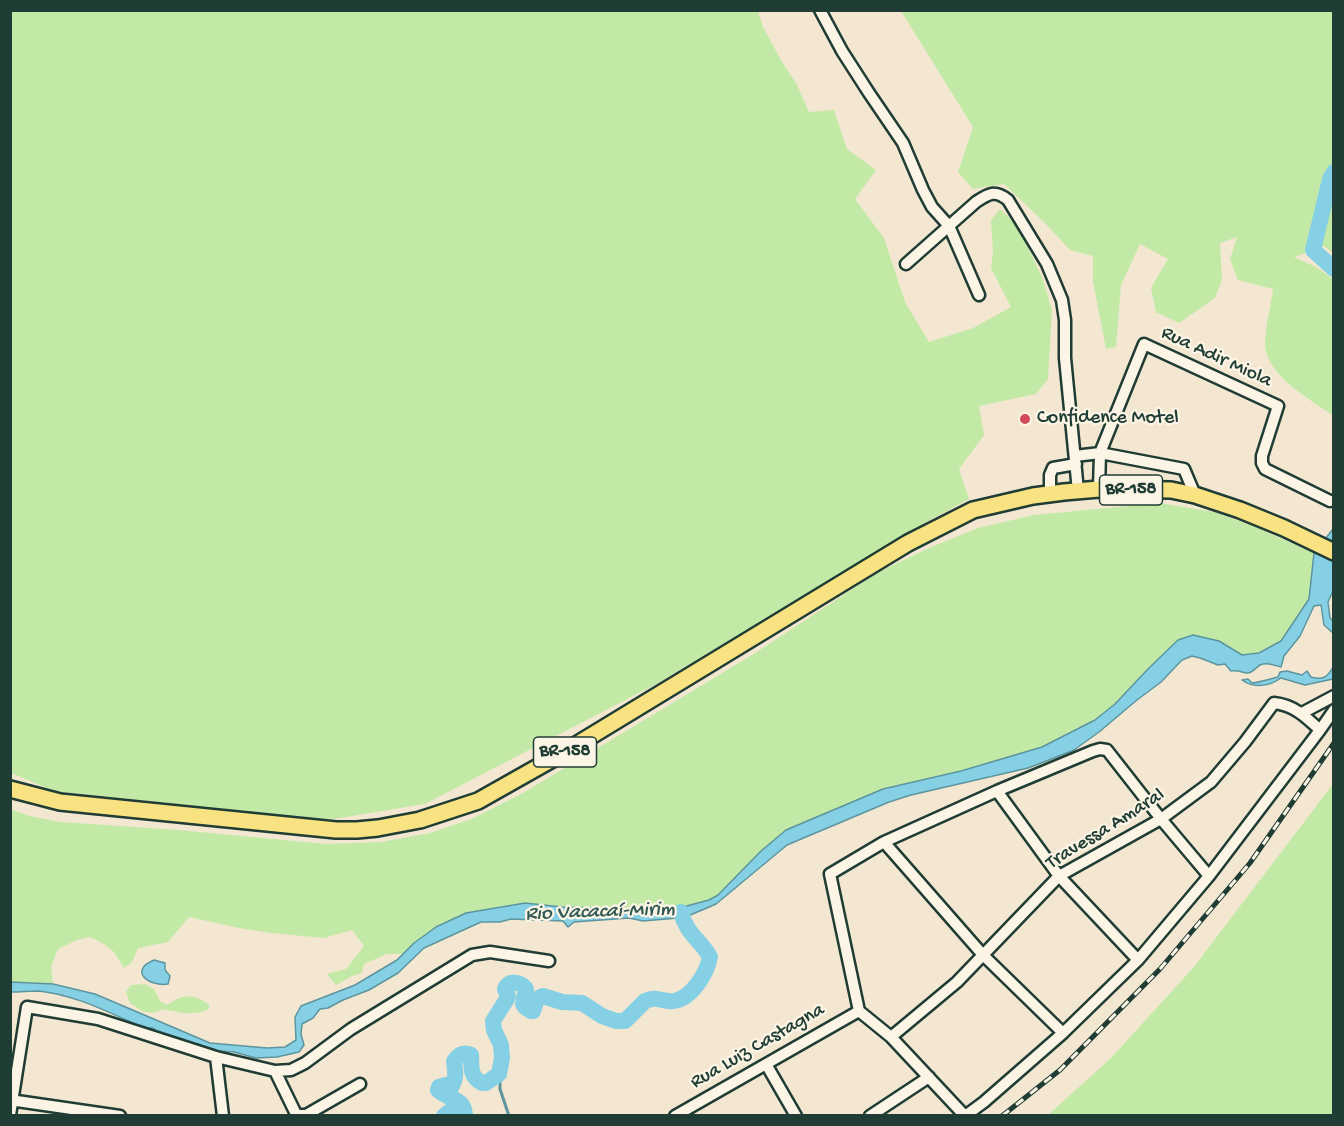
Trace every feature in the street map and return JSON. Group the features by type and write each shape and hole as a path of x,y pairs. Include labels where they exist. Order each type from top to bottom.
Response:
{"highway":[{"name":"BR-158","path":"10,789 60,802 336,830 378,828 420,820 478,801 563,753 908,543 973,510 1050,494 1099,489 1171,490 1195,495 1240,510 1334,552"}],"street":[{"path":"820,10 842,51 903,143 932,207 949,226 979,295"},
{"path":"906,264 976,202 989,194 1001,195 1008,200 1047,264 1062,300 1065,320 1065,358 1078,491"},
{"name":"Rua Adir Miola","path":"1100,453 1144,344 1278,406 1262,456 1265,469 1330,501"},
{"path":"1099,489 1100,453"},
{"path":"1050,494 1050,475 1053,468 1100,453 1184,469 1195,495"},
{"path":"1302,713 1334,696"},
{"name":"Travessa Amaral","path":"891,1037 957,982 1059,876 1161,819 1211,782 1274,703 1286,704 1302,713 1320,730"},
{"path":"1209,876 1107,750 1100,749 997,791 884,842 830,874 859,1011 891,1037 965,1116 1064,1033 1138,960 1209,876 1334,710"},
{"path":"997,791 1059,876 1138,960"},
{"path":"884,842 983,956 1064,1033"},
{"path":"10,1115 27,1007 98,1019 216,1058 275,1071 291,1070 305,1063 351,1029 472,955 490,952 549,961"},
{"name":"Rua Luiz Castagna","path":"675,1116 859,1011"},
{"path":"216,1058 223,1116"},
{"path":"766,1064 796,1116"},
{"path":"275,1071 296,1114 300,1115 306,1115 360,1084"},
{"path":"870,1116 929,1077"},
{"path":"12,1101 120,1116"},
{"path":"695,1104 701,1116"}],"green space":[{"path":"10,11 758,11 763,27 796,83 809,112 834,110 847,149 876,170 855,199 884,238 905,302 929,342 973,328 1011,307 991,268 993,253 991,220 1000,209 1017,225 1042,277 1052,310 1048,379 1036,394 979,406 984,435 959,469 969,499 658,683 425,804 328,820 54,791 11,773"},
{"path":"901,11 1333,11 1333,253 1324,246 1294,257 1316,267 1333,279 1333,415 1291,386 1273,366 1267,355 1266,331 1273,289 1238,280 1230,259 1237,237 1220,243 1222,280 1215,298 1179,323 1156,312 1151,288 1168,259 1140,244 1121,285 1116,347 1106,349 1093,281 1093,256 1070,250 1004,184 973,189 958,172 973,127"},
{"path":"1160,503 1214,512 1253,526 1314,553 1309,599 1281,641 1259,653 1242,655 1219,641 1178,640 1115,704 1095,720 1042,747 961,771 883,789 786,830 761,851 718,895 709,900 683,907 644,909 562,907 525,903 414,943 404,954 387,954 364,964 362,973 336,985 327,974 346,969 364,946 352,930 324,938 271,933 189,917 168,942 138,948 132,962 124,968 114,952 90,937 58,949 51,967 53,984 11,982 10,809 29,816 61,822 326,844 381,842 430,833 471,819 523,793 752,655 877,573 929,548 978,528 1034,515"},
{"path":"1333,784 1333,1115 1048,1115 1111,1058 1193,968"},
{"path":"145,984 154,989 160,1001 167,1005 188,996 198,998 209,1005 209,1009 192,1013 162,1009 153,1013 142,1011 130,1003 126,992 131,985"}],"water":[{"name":"Rio Vacacaí-Mirim","path":"1333,529 1333,591 1328,602 1330,618 1333,621 1333,633 1324,625 1321,605 1314,606 1300,636 1284,656 1281,667 1263,664 1247,673 1231,671 1225,664 1218,665 1192,656 1182,660 1161,682 1074,750 1028,768 889,802 787,845 716,904 688,916 686,923 678,918 643,921 629,918 574,922 568,927 563,921 511,919 500,922 481,922 424,948 398,973 369,990 328,1008 320,1009 313,1018 302,1024 301,1034 304,1045 299,1052 277,1057 256,1058 234,1052 197,1047 67,996 39,991 11,992 10,982 53,984 95,994 210,1043 267,1048 285,1047 296,1040 295,1017 301,1006 355,985 397,960 414,943 436,927 466,913 525,903 562,907 644,909 683,907 709,900 718,895 761,851 786,830 883,789 961,771 1042,747 1095,720 1115,704 1178,640 1193,635 1219,641 1242,655 1259,653 1281,641 1309,599 1314,553"},
{"path":"1333,667 1333,679 1305,685 1281,678 1262,685 1252,685 1242,680 1248,679 1252,683 1259,682 1278,677 1280,672 1287,671 1302,675 1307,671 1311,677 1322,678 1329,674"},
{"path":"154,960 165,963 165,970 170,976 168,984 154,983 144,977 143,969 146,964"}],"waterway":[{"name":"Rio Vacacaí-Mirim","path":"1334,172 1330,179 1313,250 1334,269"},
{"path":"444,1116 452,1110 465,1115 459,1102 438,1090 439,1087 452,1086 455,1077 454,1061 459,1055 466,1053 471,1055 473,1074 482,1083 486,1083 499,1074 502,1058 501,1045 494,1030 493,1021 507,999 505,989 509,984 518,983 526,989 523,1004 531,1011 537,999 543,996 562,1002 582,1003 602,1016 616,1021 625,1021 645,1001 653,999 674,1001 693,990 706,970 710,957 690,931 681,912"},
{"path":"500,1069 500,1089 509,1116"}],"railway":[{"path":"1002,1116 1060,1070 1160,969 1250,863 1334,743"}],"place":[{"name":"Confidence Motel","path":"1025,419"}]}
